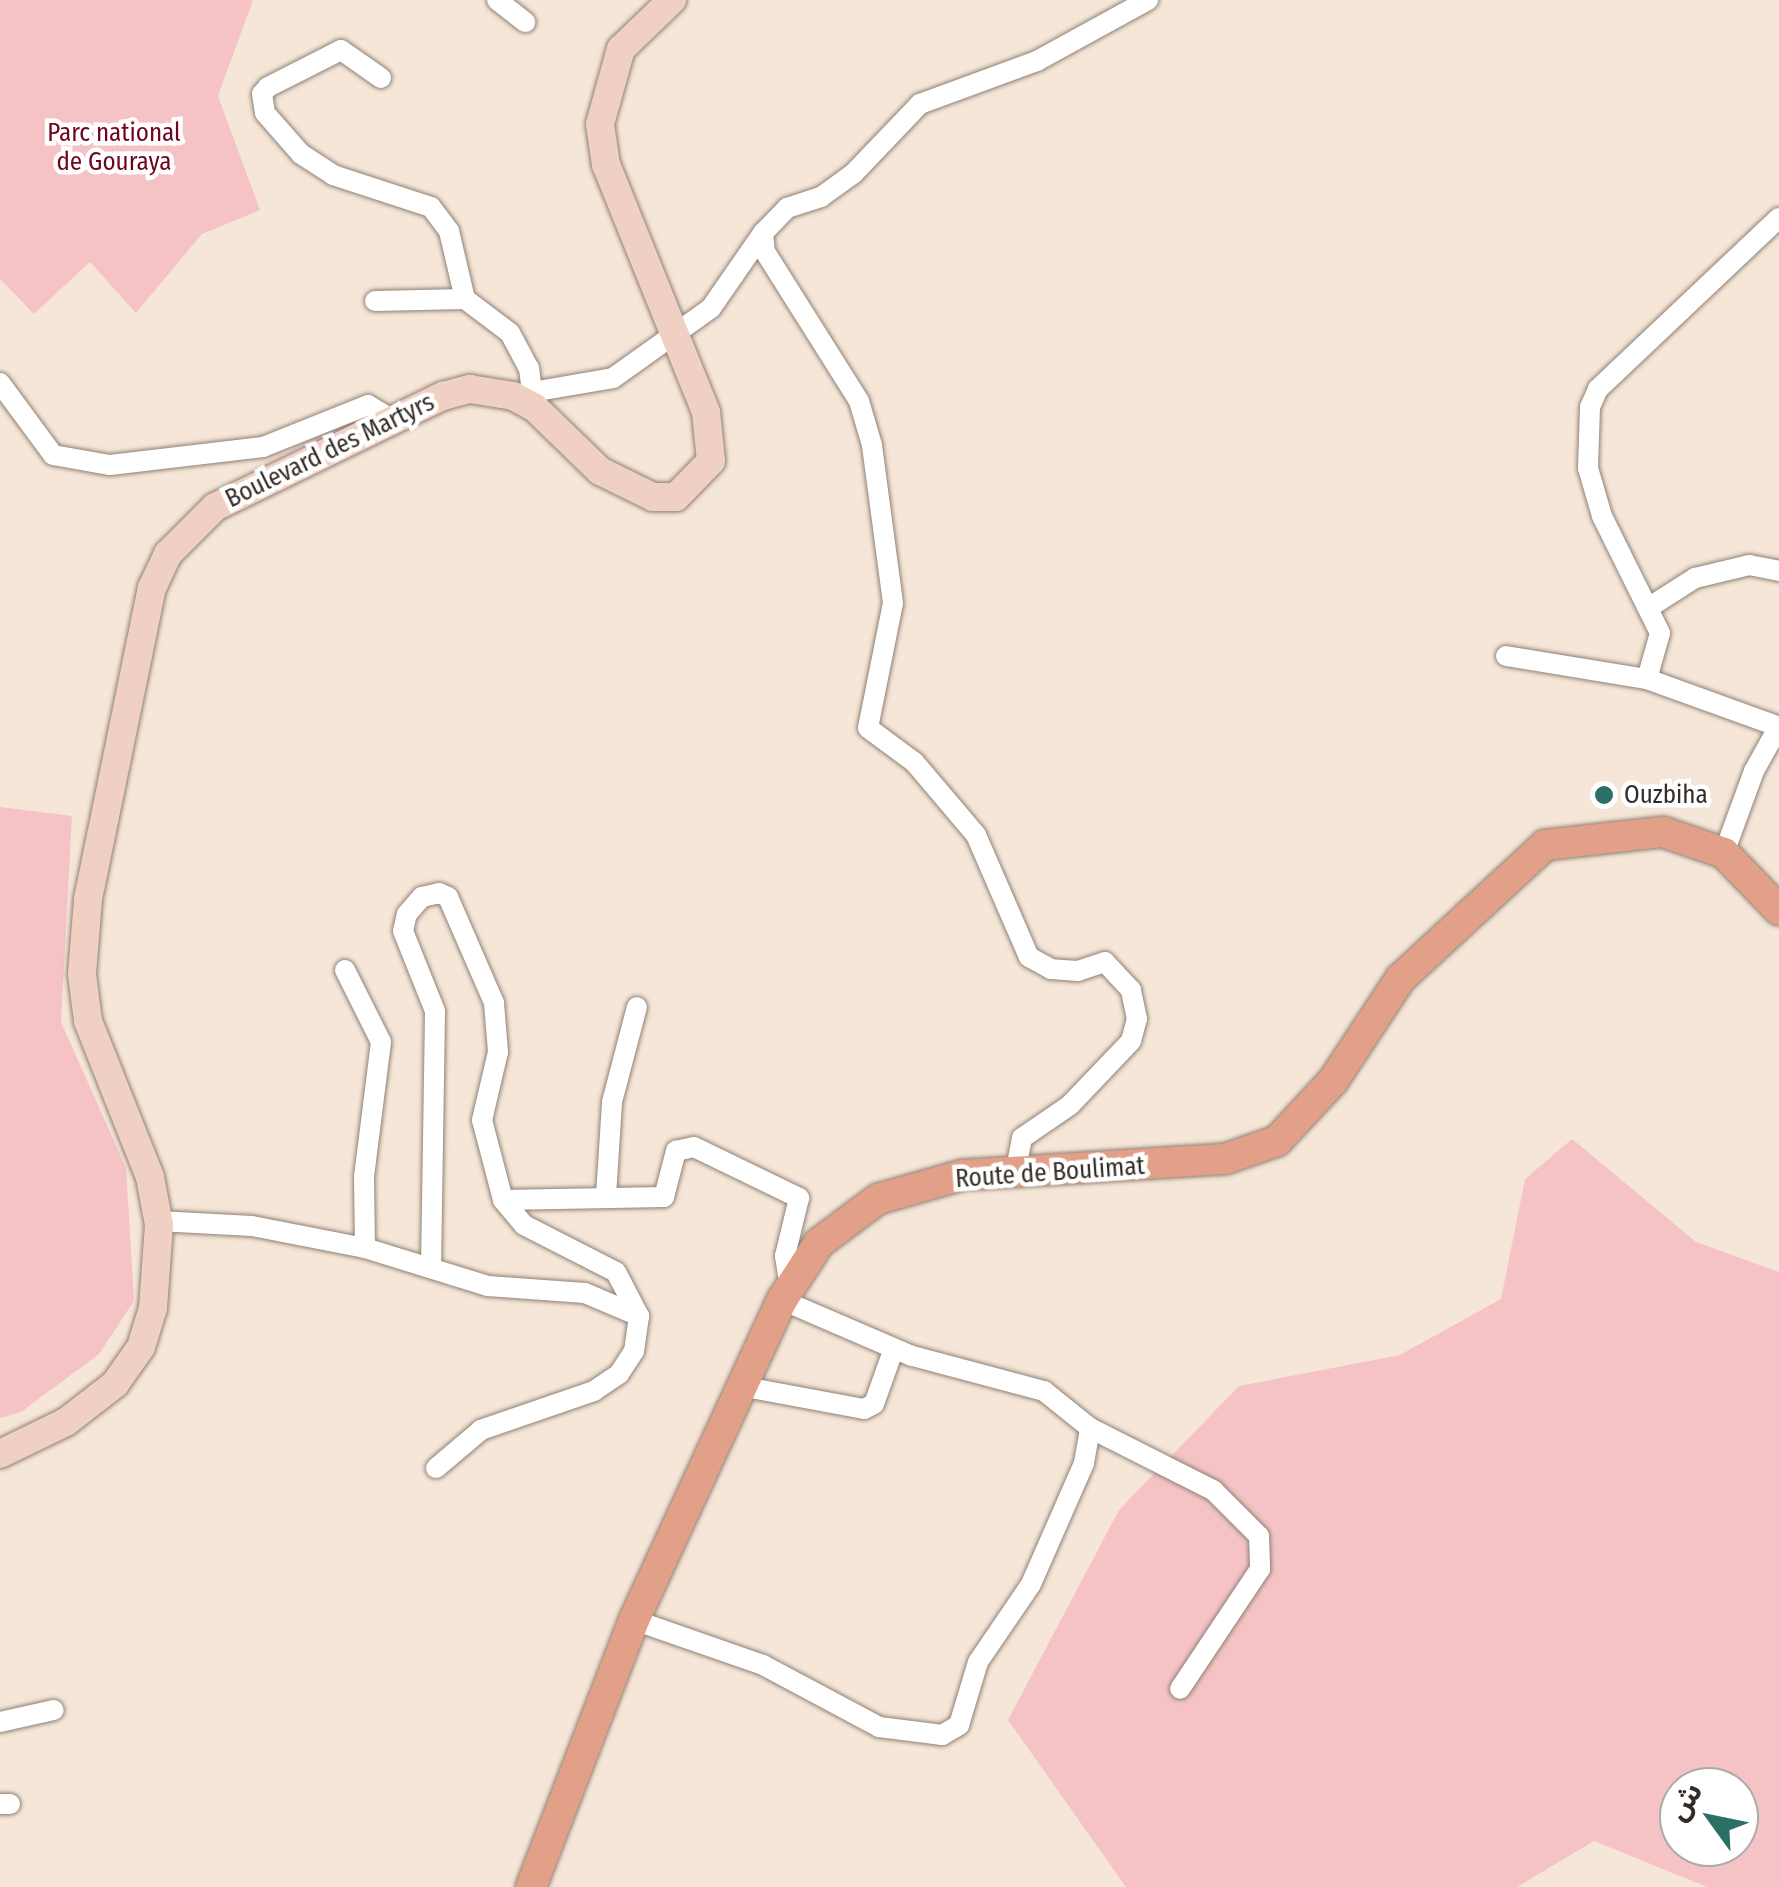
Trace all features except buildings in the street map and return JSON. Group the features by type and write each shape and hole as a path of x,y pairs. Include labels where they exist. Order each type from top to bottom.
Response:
{"main road":[{"name":"Boulevard des Martyrs","path":"0,1454 66,1422 124,1372 141,1347 153,1308 159,1223 145,1162 88,1021 82,974 88,899 152,588 178,542 216,507 470,389 533,400 600,471 653,498 676,498 711,461 714,438 606,165 600,124 621,49 654,11 672,0"},
{"name":"Route de Boulimat","path":"531,1887 634,1620 740,1386 786,1294 819,1243 878,1199 962,1175 1225,1159 1277,1141 1333,1080 1400,978 1545,845 1663,832 1724,852 1779,910"}],"street":[{"path":"497,0 525,22"},
{"path":"375,301 465,300 510,333 529,368 533,400 613,378 711,308 763,233 787,208 821,198 853,174 920,104 1037,61 1148,0"},
{"path":"381,78 341,50 268,87 262,94 265,114 301,154 334,174 430,206 449,231 465,300"},
{"path":"1647,679 1660,633 1602,516 1588,468 1590,407 1598,389 1779,218"},
{"path":"763,233 765,252 859,400 872,445 894,602 868,728 914,762 976,835 1029,957 1064,970 1105,962 1131,990 1137,1018 1132,1041 1070,1105 1022,1138 1016,1174"},
{"path":"0,383 52,455 110,465 263,447 368,405 396,422"},
{"path":"1648,608 1695,578 1749,565 1779,571"},
{"path":"1506,656 1647,679 1776,726 1724,852"},
{"path":"431,1268 435,1011 403,932 407,914 422,897 438,893 448,897 494,1003 498,1052 482,1120 502,1200 524,1225 616,1272 639,1316 634,1352 619,1374 594,1391 481,1430 436,1468"},
{"path":"345,970 381,1042 364,1177 365,1248"},
{"path":"606,1196 612,1102 636,1007"},
{"path":"502,1200 664,1198 684,1146 794,1190 799,1198 785,1256 786,1294 894,1348 987,1380 1044,1392 1090,1428 1212,1490 1260,1536 1260,1569 1180,1689"},
{"path":"159,1223 252,1226 365,1248 488,1286 585,1293 639,1316"},
{"path":"740,1386 864,1408 874,1404 894,1348"},
{"path":"634,1620 763,1665 880,1727 942,1735 958,1725 978,1662 1031,1584 1084,1463 1090,1428"},
{"path":"0,1722 54,1710"}],"green space":[{"name":"Parc national de Gouraya","path":"0,0 253,0 218,96 260,210 202,234 136,313 90,262 34,314 0,279"},
{"path":"0,807 72,816 61,1022 126,1168 134,1301 99,1354 21,1412 0,1418"},
{"path":"1572,1139 1696,1242 1779,1272 1779,1887 1707,1887 1594,1841 1517,1887 1126,1887 1008,1720 1119,1510 1239,1386 1400,1355 1501,1299 1525,1179"}],"place":[{"name":"Ouzbiha","path":"1604,795"}]}
